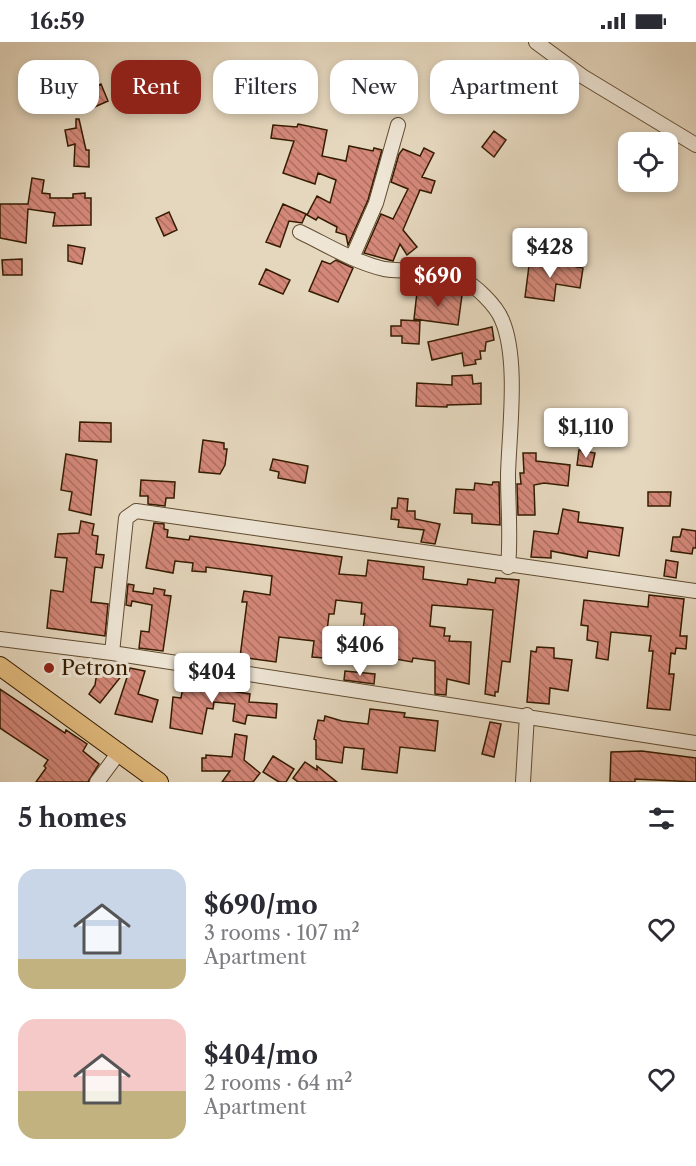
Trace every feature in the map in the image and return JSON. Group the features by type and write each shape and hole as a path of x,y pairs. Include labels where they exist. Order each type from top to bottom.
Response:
{"main road":[{"path":"0,666 120,751 159,782"}],"street":[{"path":"536,42 582,76 696,145"},
{"path":"352,258 376,203 398,125"},
{"path":"300,232 352,258 382,268 444,273 460,278 494,306 502,319 507,335 512,412 508,476 511,531 508,567"},
{"path":"112,653 126,518 132,512 508,567 650,583 696,591"},
{"path":"0,639 112,653 527,715 696,743"},
{"path":"523,782 527,715"},
{"path":"97,782 120,751"}],"building":[{"path":"101,84 108,101 99,105 99,85"},
{"path":"76,119 79,119 86,150 89,150 89,167 74,166 75,144 68,146 65,130 76,128"},
{"path":"298,124 327,130 322,156 346,161 349,146 373,151 374,148 382,150 368,200 348,245 346,235 336,232 337,227 318,217 316,220 307,215 317,196 330,203 336,180 318,173 315,184 283,173 294,141 271,138 273,125 297,127"},
{"path":"494,131 506,140 494,157 482,147"},
{"path":"424,148 434,153 422,177 435,181 431,193 420,190 403,230 417,247 407,255 400,244 393,261 364,253 381,214 393,219 408,189 391,182 399,154 403,149 420,156"},
{"path":"32,178 44,180 42,193 50,194 50,198 73,198 73,194 85,193 85,198 91,198 91,225 53,226 55,213 28,209 26,243 0,238 0,204 28,204"},
{"path":"283,204 306,214 302,223 289,221 280,247 266,242"},
{"path":"169,212 177,230 164,236 156,218"},
{"path":"68,245 85,248 82,264 68,261"},
{"path":"530,258 583,268 580,288 556,284 554,301 525,297"},
{"path":"22,259 22,275 3,275 2,260"},
{"path":"336,260 353,268 338,302 309,291 322,261 330,264"},
{"path":"266,269 290,280 283,294 259,284"},
{"path":"417,292 462,295 458,325 414,319"},
{"path":"401,320 420,321 419,344 402,343 402,336 391,336 391,326 401,326"},
{"path":"492,327 494,340 486,342 485,351 480,351 481,359 475,360 476,364 464,366 462,353 432,360 428,342"},
{"path":"472,375 473,384 481,383 481,404 447,405 447,407 416,406 417,383 452,385 452,376"},
{"path":"80,422 111,423 111,442 79,441"},
{"path":"203,440 224,443 224,449 227,449 225,465 220,474 199,472"},
{"path":"579,450 595,453 592,467 577,465"},
{"path":"523,453 536,453 536,461 570,465 568,486 544,483 534,485 535,515 518,515 517,484 521,484 520,473 524,473"},
{"path":"66,454 97,460 91,515 69,510 72,492 61,490"},
{"path":"273,459 308,466 305,483 278,478 279,472 270,470"},
{"path":"141,480 175,482 174,498 166,498 165,506 148,504 148,496 140,496"},
{"path":"493,482 499,482 500,525 472,523 472,514 454,513 456,489 474,490 475,483 492,485"},
{"path":"648,492 671,492 670,506 648,506"},
{"path":"398,498 408,499 407,511 415,511 415,519 440,524 435,544 421,542 424,530 398,527 399,520 391,519 392,508 397,508"},
{"path":"563,509 579,512 578,522 623,528 619,556 588,551 587,558 551,551 551,558 531,557 534,531 558,534"},
{"path":"81,521 94,524 92,535 98,536 96,554 104,555 102,568 95,567 91,602 108,604 105,636 47,628 51,590 63,592 67,558 55,557 58,534 79,533"},
{"path":"154,523 164,524 164,529 168,530 167,537 189,540 190,536 342,557 339,574 366,576 368,560 424,567 423,579 467,585 468,579 495,583 496,578 519,580 510,662 502,661 498,692 495,692 495,696 485,694 493,610 432,605 430,626 445,628 444,636 450,636 449,641 471,642 469,684 447,679 446,695 435,694 435,661 413,658 412,662 395,659 396,655 360,654 365,614 361,614 362,603 336,600 334,614 329,614 324,658 312,657 314,641 279,637 276,662 240,657 247,602 242,602 244,591 270,595 272,576 206,567 206,572 192,571 193,563 175,561 173,573 146,568"},
{"path":"682,529 696,531 696,548 693,548 692,554 671,551 673,537 680,537"},
{"path":"666,560 678,562 676,578 664,576"},
{"path":"128,584 134,585 133,591 153,594 154,588 165,590 164,595 171,596 163,651 139,648 141,631 149,632 152,605 132,601 131,606 126,605"},
{"path":"649,595 684,599 680,636 687,636 686,649 676,648 675,654 671,653 669,674 674,674 670,710 647,708 653,651 649,651 651,636 611,632 608,660 596,658 598,642 587,640 588,626 581,625 584,600 648,607"},
{"path":"537,647 554,648 554,658 572,660 568,691 550,688 549,704 527,702 531,651 536,652"},
{"path":"130,668 145,671 138,694 158,700 152,722 115,714"},
{"path":"345,671 375,674 374,684 344,680"},
{"path":"97,672 123,674 100,703 89,694 95,685"},
{"path":"185,676 232,681 231,691 250,694 249,702 277,704 276,718 247,715 245,724 233,721 235,704 214,702 213,709 207,708 202,734 170,728 173,697 181,698"},
{"path":"0,689 65,733 66,730 87,744 83,751 99,764 88,782 36,782 46,768 44,766 48,760 0,728"},
{"path":"370,709 405,713 404,717 438,721 435,751 400,747 397,773 362,769 364,749 344,747 342,763 316,759 316,740 314,739 318,720 324,721 325,716 342,721 368,724"},
{"path":"490,722 501,724 494,757 482,754"},
{"path":"235,734 247,736 244,760 260,773 253,782 222,782 230,771 202,771 202,758 206,758 206,755 232,757"},
{"path":"642,751 696,758 696,782 635,779 635,782 610,782 611,752"},
{"path":"273,756 294,769 286,782 279,782 263,772"},
{"path":"305,762 317,770 317,766 337,782 298,782 293,778"}],"place":[{"name":"Petron","path":"49,668"}]}
